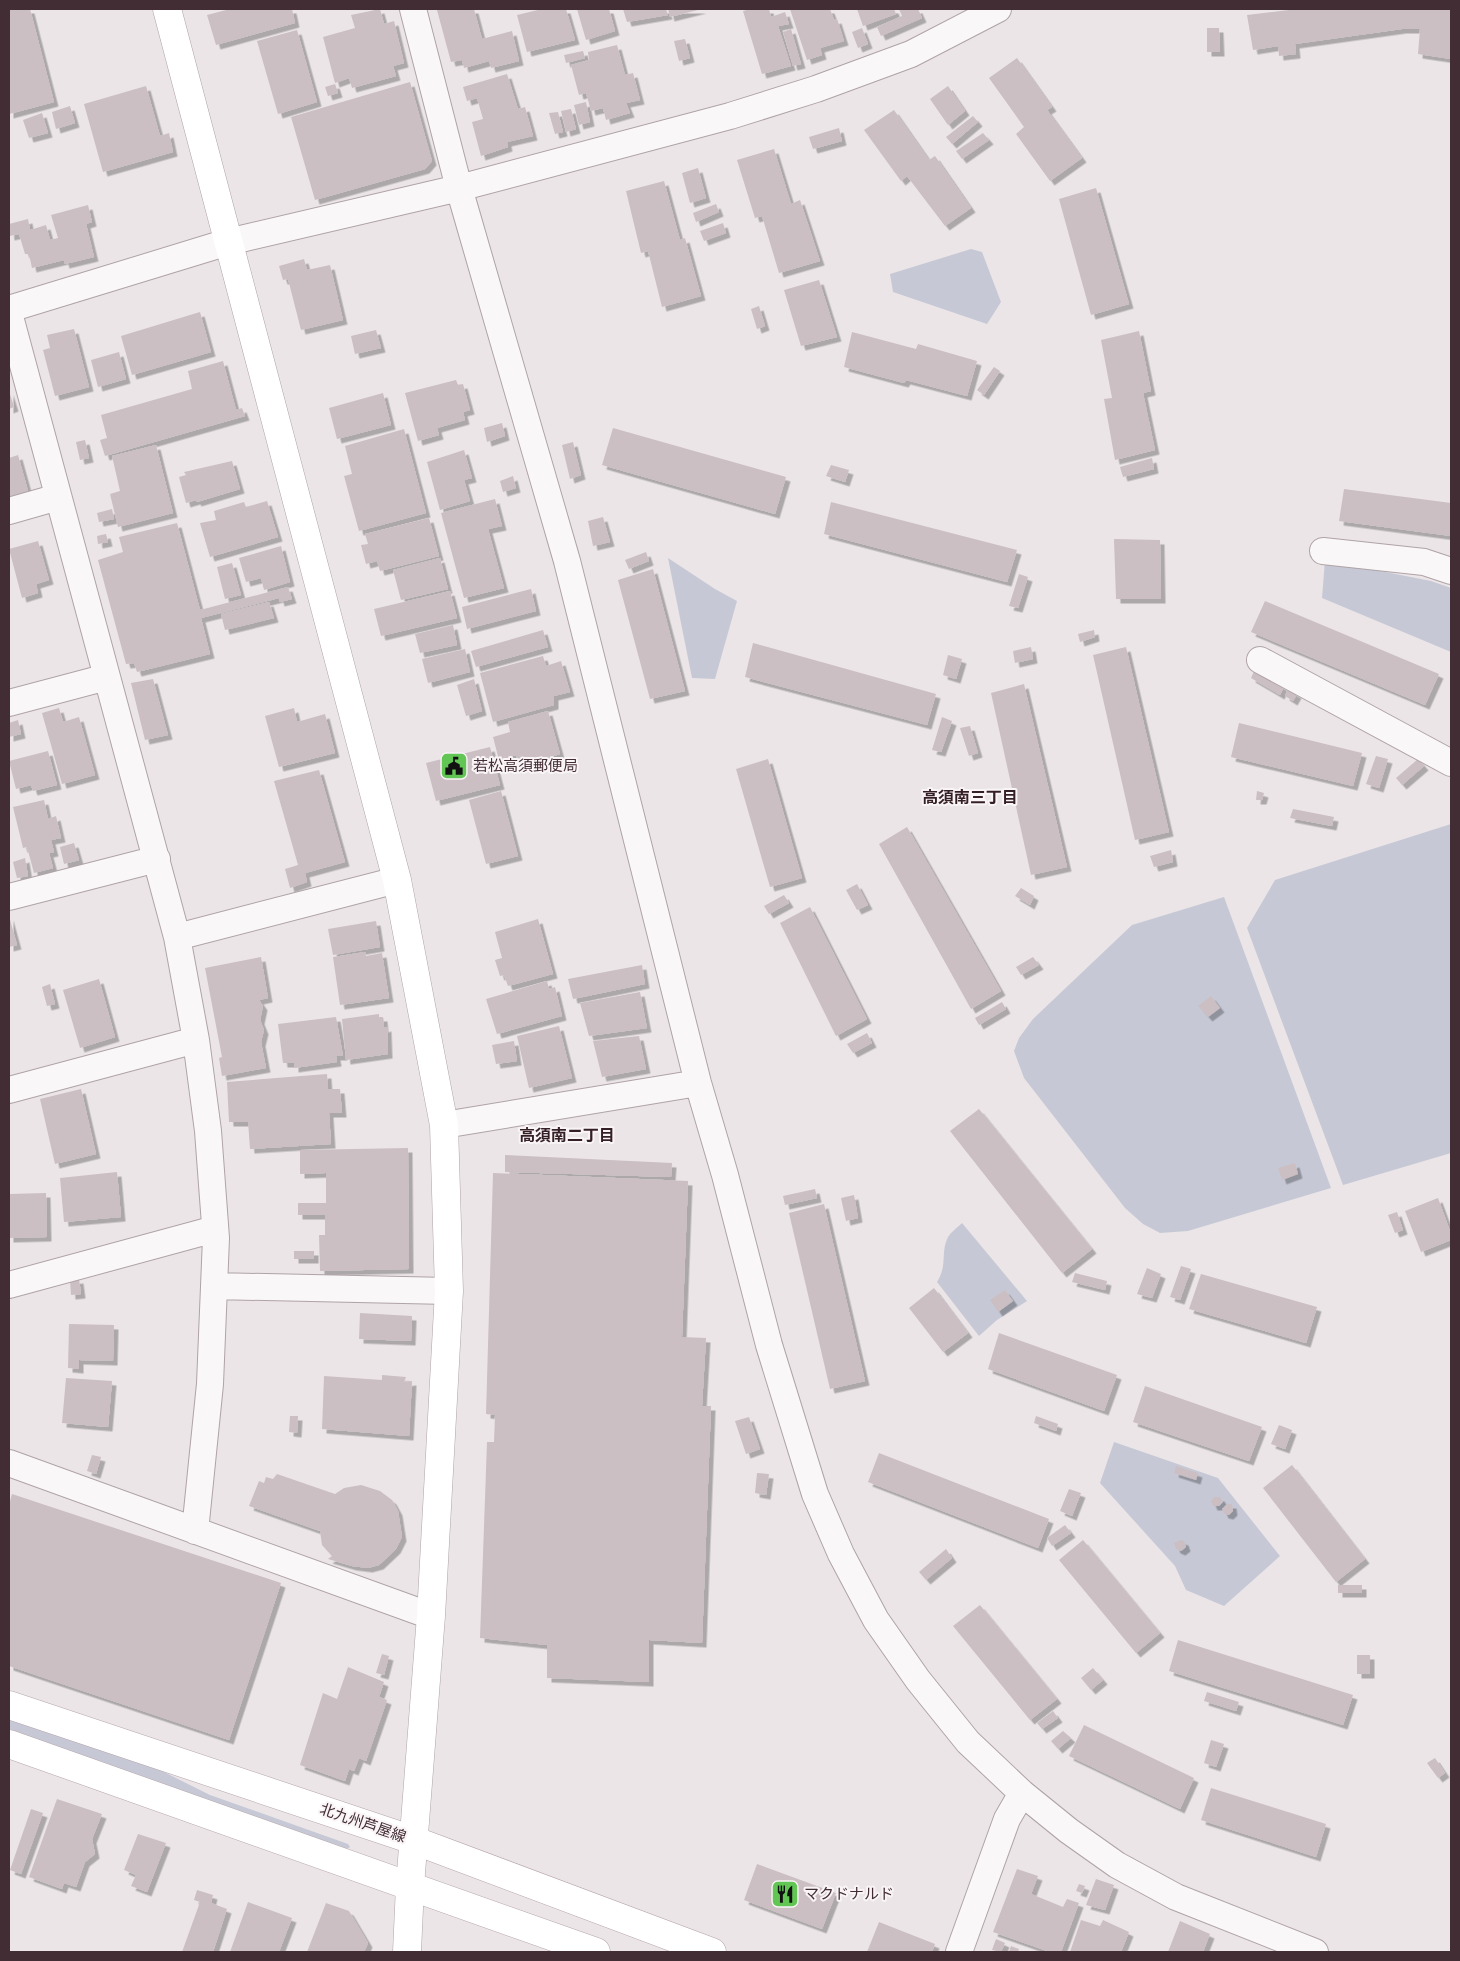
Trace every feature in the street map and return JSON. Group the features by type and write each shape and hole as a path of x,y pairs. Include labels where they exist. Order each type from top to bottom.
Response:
{"street":[{"path":"167,9 397,880 444,1125 449,1291 431,1616 406,1952"},
{"path":"413,9 459,188 567,562 698,1083 725,1175 769,1345 815,1494 841,1554 876,1620 918,1680 968,1742 1022,1793 1069,1831 1117,1865 1142,1879 1176,1897 1315,1952"},
{"path":"9,309 228,242 459,188 730,116 816,89 911,54 998,9"},
{"path":"9,313 157,859 177,937 196,1040 208,1130 215,1229 210,1384 195,1530"},
{"path":"9,511 58,497"},
{"path":"1322,551 1424,562 1451,571"},
{"path":"1260,660 1451,763"},
{"path":"9,704 107,677"},
{"path":"9,897 157,859"},
{"path":"177,937 397,880"},
{"path":"9,1090 196,1040"},
{"path":"444,1125 698,1083"},
{"path":"9,1284 215,1229"},
{"path":"214,1286 449,1291"},
{"path":"9,1463 431,1616"},
{"name":"北九州芦屋線","path":"9,1705 413,1840 712,1952"},
{"path":"9,1744 596,1952"},
{"path":"959,1952 1008,1819 1022,1793"}],"shaded area":[{"path":"971,249 982,252 1001,302 987,324 893,292 890,274"},
{"path":"668,558 737,601 715,679 692,678"},
{"path":"1325,560 1431,581 1451,588 1451,652 1322,598"},
{"path":"1451,824 1451,1153 1343,1185 1247,928 1275,880"},
{"path":"1224,897 1331,1188 1188,1231 1160,1233 1143,1224 1125,1208 1024,1078 1014,1051 1019,1038 1033,1019 1132,925"},
{"path":"962,1223 1027,1301 997,1320 979,1336 937,1282 942,1270 944,1248 948,1237"},
{"path":"1114,1442 1218,1478 1280,1556 1224,1606 1186,1590 1175,1566 1100,1483"},
{"path":"9,1720 152,1766 210,1795 348,1844 350,1847 347,1849 9,1729"}],"building":[{"path":"9,9 30,9 54,102 9,114"},
{"path":"230,9 292,9 295,23 216,45 207,15"},
{"path":"380,9 384,24 394,21 404,63 393,66 396,76 352,88 349,78 335,83 323,37 355,28 351,15"},
{"path":"474,9 482,39 512,31 519,61 491,68 489,61 464,68 462,60 451,62 437,10"},
{"path":"542,9 566,9 575,40 527,52 517,15"},
{"path":"577,9 609,9 615,31 586,40"},
{"path":"623,9 666,9 668,15 627,22"},
{"path":"668,9 702,9 670,17"},
{"path":"769,9 771,17 785,12 789,24 778,26 791,66 762,74 743,11"},
{"path":"790,9 830,9 834,20 837,19 844,41 820,48 822,55 807,60"},
{"path":"857,9 894,9 896,14 863,26"},
{"path":"899,9 918,9 922,18 881,36 877,27 902,16"},
{"path":"1297,9 1451,9 1451,59 1418,54 1420,29 1402,29 1295,44 1296,54 1279,56 1278,46 1253,50 1247,15"},
{"path":"862,28 868,44 858,48 852,32"},
{"path":"1207,28 1219,28 1220,52 1207,52"},
{"path":"791,29 801,64 793,66 783,32"},
{"path":"297,30 317,102 278,114 257,41"},
{"path":"685,39 690,58 679,61 674,41"},
{"path":"617,45 625,75 633,73 640,100 626,103 630,113 606,120 603,108 591,111 586,93 579,95 571,65 589,60 588,52"},
{"path":"583,51 585,58 566,63 564,55"},
{"path":"1017,58 1052,107 1047,110 1082,158 1050,181 1016,134 1024,127 989,78"},
{"path":"507,74 518,109 525,107 533,136 507,142 508,147 481,156 472,122 483,119 477,98 467,101 463,87"},
{"path":"410,82 432,161 425,169 315,200 291,117"},
{"path":"335,84 338,93 328,96 325,87"},
{"path":"146,86 160,136 169,133 173,152 103,172 84,104"},
{"path":"948,86 965,111 948,125 930,99"},
{"path":"586,102 590,122 579,125 574,105"},
{"path":"70,106 75,123 56,129 52,112"},
{"path":"571,109 576,129 566,132 561,111"},
{"path":"894,110 929,160 935,156 971,208 945,226 907,176 901,181 864,130"},
{"path":"558,112 563,132 555,134 549,113"},
{"path":"42,113 48,133 29,138 23,120"},
{"path":"973,116 978,122 952,144 946,137"},
{"path":"839,128 842,141 813,149 809,137"},
{"path":"983,133 989,140 962,159 956,151"},
{"path":"774,149 791,204 800,200 820,261 779,273 762,216 755,218 737,160"},
{"path":"698,168 706,198 690,203 682,173"},
{"path":"664,181 680,240 685,238 701,296 662,307 648,251 641,253 626,191"},
{"path":"1096,188 1129,304 1091,315 1059,199"},
{"path":"716,204 719,212 696,222 693,213"},
{"path":"88,205 92,222 86,224 94,257 65,264 64,260 32,268 29,254 25,254 19,234 10,236 9,224 28,219 30,230 46,225 50,240 58,238 51,215"},
{"path":"723,223 726,233 704,241 700,231"},
{"path":"304,259 307,270 330,265 343,320 301,330 288,279 283,280 279,266"},
{"path":"819,280 837,337 801,346 784,290"},
{"path":"759,306 765,326 757,329 751,309"},
{"path":"200,312 211,352 132,375 121,336"},
{"path":"74,329 89,387 55,396 43,350 50,348 47,335"},
{"path":"376,330 381,348 355,354 351,336"},
{"path":"1139,331 1151,391 1143,393 1155,450 1115,460 1104,399 1112,398 1101,340"},
{"path":"852,332 916,349 918,344 977,361 967,396 906,380 904,383 844,367"},
{"path":"119,352 126,379 98,387 91,360"},
{"path":"223,361 236,410 242,408 245,416 105,456 100,440 107,438 101,415 192,389 188,371"},
{"path":"994,367 1000,371 984,395 977,390"},
{"path":"456,380 458,385 463,384 470,410 463,412 465,420 437,428 439,435 418,441 405,393"},
{"path":"9,391 14,407 9,409"},
{"path":"383,393 391,425 337,439 329,408"},
{"path":"502,423 505,436 487,442 484,428"},
{"path":"613,428 786,477 775,514 602,465"},
{"path":"404,429 426,513 359,531 344,476 352,474 345,446"},
{"path":"85,440 89,458 80,460 76,442"},
{"path":"573,442 581,475 570,479 562,445"},
{"path":"156,445 173,513 118,527 110,494 120,491 112,456"},
{"path":"464,450 472,478 464,480 470,501 440,510 427,462"},
{"path":"18,455 28,491 9,497 9,458"},
{"path":"1152,458 1154,469 1123,477 1120,467"},
{"path":"232,461 240,489 197,502 196,500 186,503 179,477 186,475 184,472"},
{"path":"831,465 849,470 845,482 826,476"},
{"path":"513,476 516,488 503,492 500,481"},
{"path":"1344,489 1451,503 1451,536 1339,521"},
{"path":"495,499 502,526 488,529 504,588 464,598 441,513"},
{"path":"267,501 278,537 210,557 200,523 216,520 214,511 244,502 246,507"},
{"path":"831,502 1017,550 1007,582 824,534"},
{"path":"112,509 114,519 99,522 97,513"},
{"path":"603,517 610,542 593,546 588,521"},
{"path":"429,518 439,556 380,571 377,561 366,564 361,545 368,544 365,534"},
{"path":"177,523 200,610 288,587 292,599 280,602 279,598 201,618 210,654 137,672 134,663 126,664 98,560 123,552 119,537"},
{"path":"106,534 108,542 98,544 97,536"},
{"path":"1114,539 1160,540 1161,599 1116,599"},
{"path":"38,541 49,580 36,584 38,593 22,598 9,549"},
{"path":"281,546 290,582 264,590 261,578 246,582 239,558"},
{"path":"646,552 649,561 629,569 625,560"},
{"path":"440,558 448,589 401,600 393,570"},
{"path":"232,563 241,595 225,599 217,567"},
{"path":"653,569 685,691 650,699 618,580"},
{"path":"1019,574 1028,577 1018,608 1009,606"},
{"path":"531,589 536,611 467,629 462,607"},
{"path":"450,591 457,618 381,636 374,609"},
{"path":"1265,601 1439,674 1425,705 1251,632"},
{"path":"269,602 274,618 225,630 221,614"},
{"path":"453,625 457,645 420,653 415,634"},
{"path":"543,630 548,647 476,667 471,651"},
{"path":"1094,630 1095,637 1080,642 1078,634"},
{"path":"753,643 936,694 927,725 745,677"},
{"path":"1031,647 1033,659 1015,663 1013,651"},
{"path":"1126,647 1169,832 1135,840 1093,655"},
{"path":"465,649 470,672 428,683 422,659"},
{"path":"948,655 962,659 956,679 943,675"},
{"path":"543,656 546,666 561,661 570,692 554,696 554,705 493,722 480,673"},
{"path":"1254,671 1284,687 1280,695 1251,678"},
{"path":"153,679 168,735 145,740 131,683"},
{"path":"474,679 482,711 466,716 457,685"},
{"path":"1024,684 1067,867 1031,875 991,693"},
{"path":"1288,689 1297,694 1293,701 1285,696"},
{"path":"59,708 63,722 79,717 95,775 62,784 42,713"},
{"path":"294,708 297,722 325,714 335,753 279,767 265,716"},
{"path":"548,711 560,754 520,767 516,755 499,760 493,737 510,732 508,722"},
{"path":"942,717 952,721 941,752 932,750"},
{"path":"18,720 21,734 9,737 9,723"},
{"path":"1239,723 1362,753 1353,786 1231,757"},
{"path":"970,726 978,753 969,756 960,728"},
{"path":"490,747 500,785 436,801 426,763"},
{"path":"48,751 57,785 33,791 31,785 16,789 9,761"},
{"path":"1376,756 1388,759 1379,788 1366,784"},
{"path":"768,759 802,878 770,887 736,769"},
{"path":"1418,759 1424,766 1402,785 1396,778"},
{"path":"319,770 345,862 305,873 307,882 290,888 285,869 298,865 274,781"},
{"path":"501,791 518,856 486,864 469,800"},
{"path":"1257,791 1264,793 1262,800 1256,800"},
{"path":"44,800 48,819 56,816 61,838 51,840 54,852 49,853 53,868 34,873 27,847 23,848 13,807"},
{"path":"1293,809 1334,817 1332,826 1290,818"},
{"path":"907,827 1001,991 971,1009 879,844"},
{"path":"74,843 79,860 64,864 60,847"},
{"path":"1171,850 1173,862 1154,867 1150,856"},
{"path":"25,858 28,876 17,878 13,862"},
{"path":"857,884 868,905 857,910 846,890"},
{"path":"1021,888 1034,896 1030,905 1015,896"},
{"path":"784,895 789,903 769,914 764,906"},
{"path":"810,907 867,1019 836,1036 780,923"},
{"path":"9,916 17,945 9,947"},
{"path":"538,919 553,974 508,986 504,975 500,976 495,960 502,958 495,932"},
{"path":"376,921 380,947 333,955 328,929"},
{"path":"365,952 366,956 382,953 389,998 340,1005 333,957"},
{"path":"261,957 268,998 259,1000 263,1006 260,1020 264,1030 261,1042 266,1068 222,1076 219,1058 222,1057 205,968"},
{"path":"1033,957 1039,965 1021,975 1016,967"},
{"path":"642,965 645,984 573,999 568,979"},
{"path":"99,979 115,1037 80,1048 63,990"},
{"path":"547,981 549,989 555,987 562,1016 497,1034 486,999"},
{"path":"50,984 55,1004 47,1006 42,987"},
{"path":"640,992 647,1028 589,1036 580,1003"},
{"path":"1211,996 1220,1008 1208,1017 1198,1006"},
{"path":"1002,1002 1006,1009 979,1025 975,1018"},
{"path":"379,1014 379,1017 383,1017 384,1028 387,1027 388,1054 346,1060 342,1019"},
{"path":"336,1017 343,1056 336,1056 337,1062 294,1068 294,1063 283,1063 278,1024"},
{"path":"559,1026 572,1078 529,1088 517,1036"},
{"path":"867,1033 872,1043 853,1053 847,1044"},
{"path":"639,1036 646,1069 602,1077 593,1041"},
{"path":"514,1041 517,1061 496,1064 492,1045"},
{"path":"327,1074 328,1089 340,1089 342,1113 329,1113 331,1144 250,1149 248,1122 229,1122 227,1082"},
{"path":"81,1089 96,1154 55,1164 40,1099"},
{"path":"979,1109 1092,1249 1062,1273 950,1131"},
{"path":"408,1148 409,1269 320,1271 319,1235 325,1235 325,1215 298,1215 298,1203 326,1203 326,1173 300,1174 300,1150"},
{"path":"505,1155 672,1163 671,1177 505,1172"},
{"path":"1295,1163 1298,1174 1282,1180 1278,1168"},
{"path":"117,1172 121,1217 64,1222 60,1178"},
{"path":"493,1173 688,1181 682,1337 706,1338 702,1406 711,1406 702,1643 649,1640 649,1682 547,1678 547,1645 480,1638 487,1442 494,1442 495,1415 486,1414"},
{"path":"815,1189 817,1198 785,1205 783,1196"},
{"path":"46,1193 47,1237 9,1238 9,1194"},
{"path":"854,1195 858,1218 846,1221 841,1198"},
{"path":"1438,1198 1451,1234 1451,1240 1421,1252 1405,1211"},
{"path":"824,1204 865,1381 830,1389 789,1213"},
{"path":"1397,1212 1403,1230 1395,1233 1388,1215"},
{"path":"294,1251 314,1251 314,1259 294,1259"},
{"path":"1181,1266 1191,1269 1180,1300 1170,1297"},
{"path":"1147,1268 1161,1274 1152,1298 1137,1294"},
{"path":"1075,1273 1107,1281 1105,1290 1072,1282"},
{"path":"1201,1274 1317,1307 1306,1343 1189,1309"},
{"path":"79,1279 81,1294 71,1295 70,1280"},
{"path":"934,1288 968,1333 943,1352 909,1308"},
{"path":"1005,1290 1013,1301 998,1312 990,1300"},
{"path":"360,1313 412,1316 411,1341 359,1339"},
{"path":"69,1324 114,1325 113,1361 79,1360 79,1369 68,1368"},
{"path":"999,1333 1117,1375 1104,1411 988,1369"},
{"path":"382,1375 406,1377 404,1382 412,1381 409,1436 322,1429 324,1376 382,1380"},
{"path":"66,1378 112,1381 108,1427 62,1423"},
{"path":"1145,1386 1262,1427 1249,1461 1133,1422"},
{"path":"290,1416 298,1416 297,1433 289,1432"},
{"path":"1036,1416 1058,1424 1056,1431 1034,1423"},
{"path":"749,1417 760,1449 746,1454 735,1421"},
{"path":"1279,1425 1292,1430 1285,1449 1271,1444"},
{"path":"879,1453 1049,1519 1038,1548 868,1482"},
{"path":"92,1455 101,1457 96,1474 87,1471"},
{"path":"1292,1465 1365,1559 1336,1582 1263,1488"},
{"path":"1176,1466 1198,1473 1196,1480 1174,1473"},
{"path":"757,1473 769,1474 766,1495 755,1493"},
{"path":"277,1474 335,1494 344,1488 361,1485 380,1491 392,1500 398,1511 402,1537 396,1549 379,1565 368,1568 352,1566 328,1559 332,1556 322,1545 320,1531 249,1506 259,1481 264,1483 266,1477 273,1479"},
{"path":"1069,1489 1081,1493 1072,1516 1060,1511"},
{"path":"12,1494 281,1583 229,1740 9,1666 9,1505"},
{"path":"1214,1497 1220,1497 1223,1502 1219,1506 1213,1506 1211,1501"},
{"path":"1227,1504 1232,1504 1233,1511 1229,1515 1224,1514 1222,1509"},
{"path":"1065,1525 1071,1533 1052,1546 1047,1538"},
{"path":"1083,1540 1160,1633 1136,1653 1059,1560"},
{"path":"1180,1540 1184,1541 1186,1547 1181,1551 1176,1549 1174,1543"},
{"path":"946,1549 952,1558 926,1580 919,1572"},
{"path":"1338,1585 1362,1585 1362,1593 1338,1593"},
{"path":"980,1605 1057,1699 1030,1720 953,1626"},
{"path":"1178,1640 1353,1695 1343,1725 1169,1671"},
{"path":"382,1654 389,1656 384,1675 376,1673"},
{"path":"1357,1655 1370,1655 1370,1674 1357,1674"},
{"path":"348,1667 384,1682 379,1697 387,1700 366,1761 359,1758 354,1771 349,1769 345,1781 300,1765 323,1693 337,1699"},
{"path":"1093,1668 1103,1680 1091,1690 1081,1678"},
{"path":"1207,1692 1239,1702 1236,1711 1204,1701"},
{"path":"1053,1711 1058,1718 1042,1729 1037,1723"},
{"path":"1084,1725 1194,1778 1180,1809 1069,1756"},
{"path":"1063,1731 1071,1738 1058,1749 1051,1741"},
{"path":"1211,1740 1224,1744 1216,1767 1204,1763"},
{"path":"1435,1758 1445,1773 1438,1778 1427,1763"},
{"path":"1211,1788 1326,1824 1316,1857 1201,1820"},
{"path":"57,1799 102,1814 92,1839 95,1854 85,1862 76,1887 64,1883 62,1889 29,1877"},
{"path":"31,1809 43,1813 21,1874 10,1870"},
{"path":"138,1834 166,1843 147,1892 131,1886 136,1875 124,1870"},
{"path":"757,1864 836,1893 822,1929 744,1900"},
{"path":"1017,1869 1038,1876 1031,1894 1063,1907 1067,1899 1079,1903 1061,1952 1050,1952 993,1932"},
{"path":"1096,1879 1114,1885 1105,1910 1086,1905"},
{"path":"1079,1884 1085,1886 1082,1893 1076,1891"},
{"path":"197,1890 213,1895 211,1903 227,1909 213,1952 182,1952 200,1902 194,1900"},
{"path":"248,1902 292,1918 279,1952 230,1952"},
{"path":"326,1903 349,1911 368,1943 364,1952 307,1952"},
{"path":"1081,1920 1100,1926 1103,1920 1129,1932 1121,1952 1070,1952"},
{"path":"1180,1921 1210,1934 1203,1952 1168,1952"},
{"path":"879,1922 935,1944 932,1952 867,1952"},
{"path":"996,1939 1005,1943 1001,1952 992,1950"},
{"path":"1011,1946 1019,1949 1018,1952 1009,1952"}],"place":[{"name":"若松高須郵便局","path":"454,766"},
{"name":"マクドナルド","path":"785,1894"}],"district":[{"name":"高須南三丁目","path":"970,797"},
{"name":"高須南二丁目","path":"567,1135"}]}
